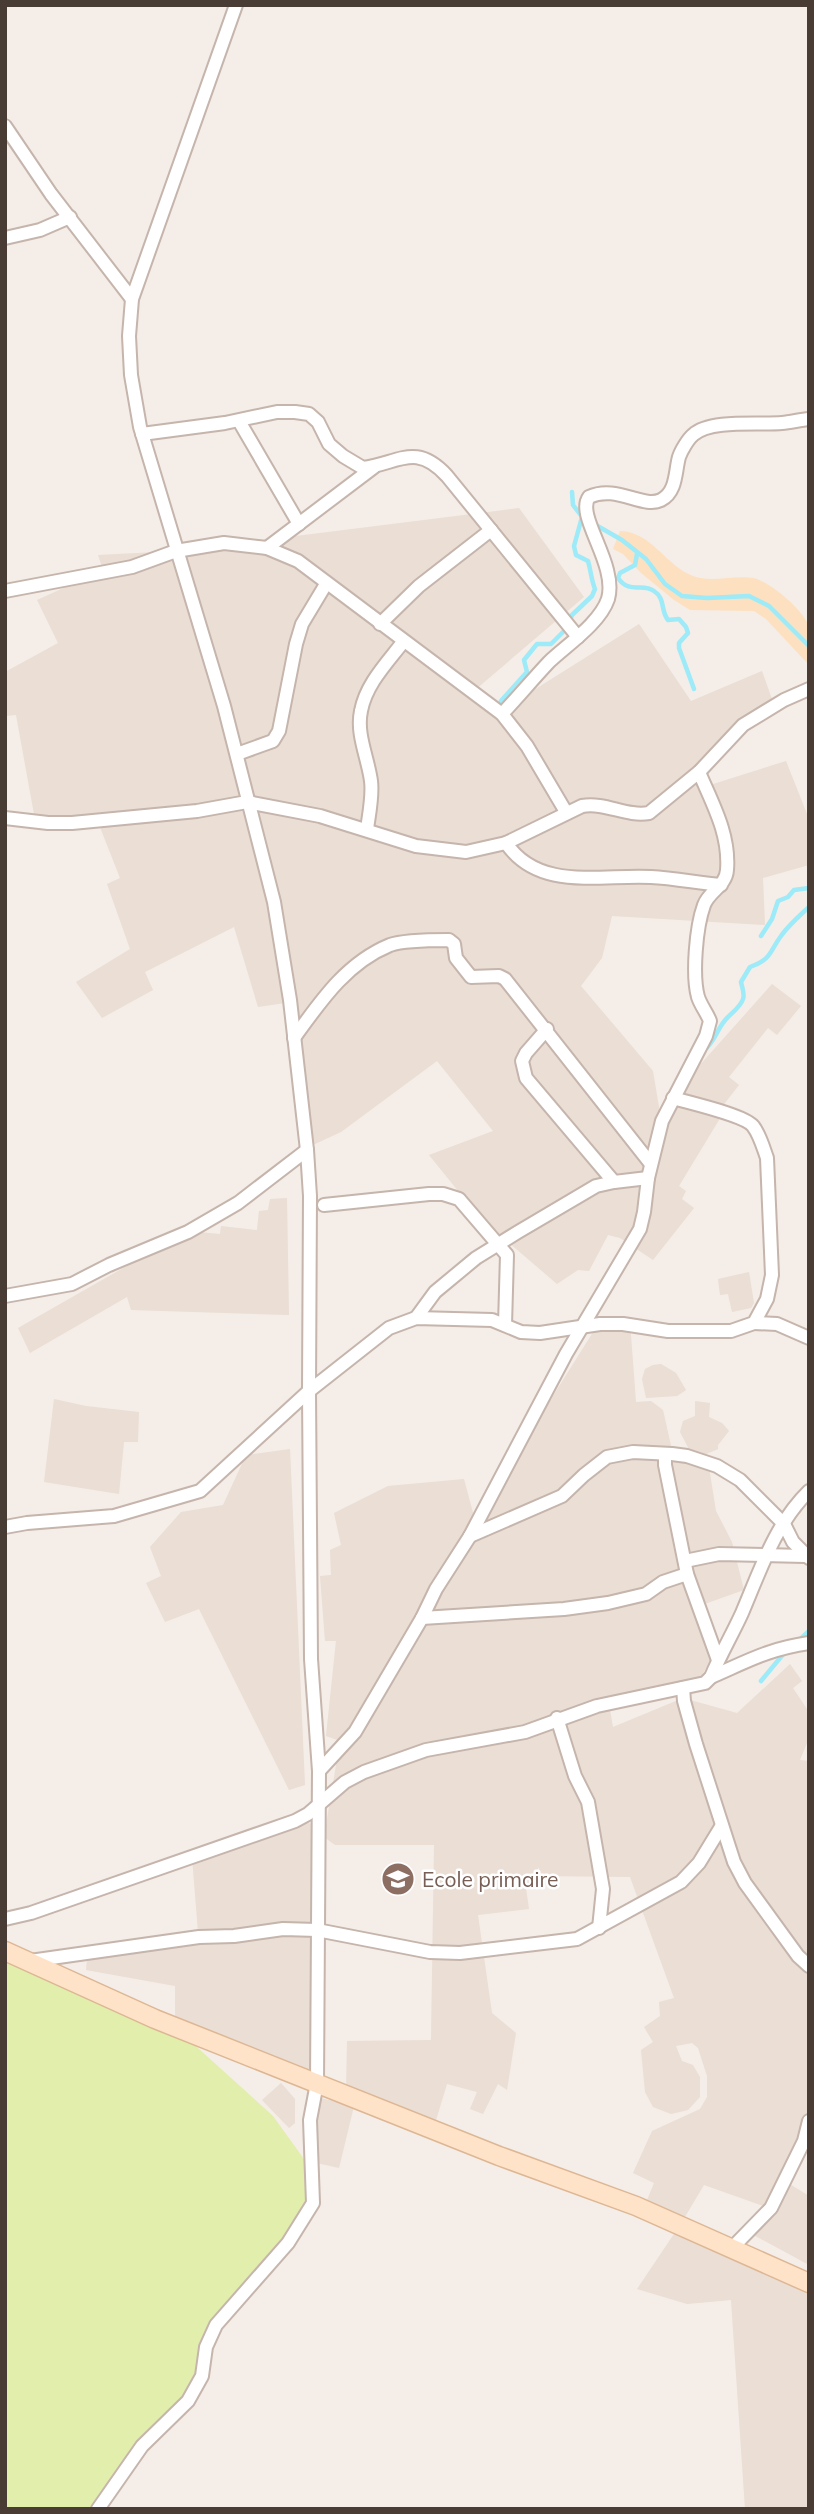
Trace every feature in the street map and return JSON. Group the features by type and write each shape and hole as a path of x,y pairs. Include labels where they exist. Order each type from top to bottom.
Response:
{"street":[{"path":"97,2509 142,2446 188,2401 202,2376 206,2347 216,2325 288,2243 313,2203 310,2120 317,2083 319,1771 311,1660 310,1196 307,1150 290,1000 275,902 247,802 237,754 142,434 131,375 129,336 132,299 236,5"},
{"path":"5,126 27,161 132,299"},
{"path":"5,238 40,230 70,217"},
{"path":"142,434 239,421 277,412 309,414 318,422 329,444 363,468 396,458 420,457 430,460 442,471 578,637"},
{"path":"502,714 551,661 578,637 607,600 608,565 592,531 585,506 589,497 596,493 612,493 630,496 646,503 662,500 670,492 677,477 679,456 694,434 721,426 809,419"},
{"path":"239,421 299,524"},
{"path":"268,548 377,464"},
{"path":"380,624 419,586 491,530"},
{"path":"5,592 132,566 176,551 223,542 268,548 298,561 502,714 527,746 566,813"},
{"path":"237,754 273,741 279,731 289,684 290,664 302,624 326,584"},
{"path":"367,830 372,783 362,746 360,713 366,695 403,642"},
{"path":"5,818 72,823 197,811 247,802 307,813 416,846 466,852 506,843 566,813 594,804 639,815 649,813 699,772 743,725 784,700 809,689"},
{"path":"319,1771 355,1732 422,1619 436,1589 470,1536 582,1326 640,1229 648,1178 662,1121 706,1036 710,1021 699,1000 696,983 697,951 704,905 726,880 727,870 724,832 699,772"},
{"path":"506,843 522,862 555,874 580,878 649,877 721,885"},
{"path":"294,1038 328,991 352,967 391,944 449,940 454,944 456,958 471,977 499,976 505,979 651,1164"},
{"path":"547,1029 522,1061 526,1077 614,1182"},
{"path":"673,1098 742,1117 752,1125 764,1149 767,1158 772,1275 767,1299 754,1323"},
{"path":"5,1296 72,1284 109,1265 188,1232 238,1203 307,1150"},
{"path":"416,1318 435,1292 476,1258 596,1186 648,1178"},
{"path":"324,1205 443,1194 459,1199 506,1255 505,1325"},
{"path":"5,1527 114,1516 200,1491 309,1391 389,1328 416,1318 492,1320 522,1332 540,1334 582,1326 623,1324 668,1331 731,1331 754,1323 777,1324 809,1338"},
{"path":"470,1536 562,1496 607,1457 633,1452 687,1456 708,1463 740,1480 784,1524 793,1542 807,1557"},
{"path":"665,1454 686,1568 718,1660"},
{"path":"712,1677 766,1555 799,1501 809,1491"},
{"path":"422,1619 564,1609 608,1603 646,1594 686,1568 719,1554 807,1557"},
{"path":"5,1919 31,1913 295,1821 308,1814 345,1782 364,1772 426,1750 525,1732 557,1718 597,1706 705,1683 754,1656 809,1643"},
{"path":"683,1688 684,1701 734,1861 745,1883 798,1956 809,1966"},
{"path":"557,1718 575,1776 588,1802 603,1889 599,1928"},
{"path":"29,1961 266,1930 317,1930 430,1952 460,1953 577,1939 687,1877 722,1827"},
{"path":"5,1951 155,2019 499,2156 636,2206 809,2283"},
{"path":"731,2249 771,2207 804,2141 809,2121"}],"shaded area":[{"path":"519,508 584,597 475,690 502,710 639,624 691,701 762,671 773,702 704,771 707,786 786,761 809,819 809,865 763,878 765,925 612,916 602,958 581,986 653,1071 661,1119 674,1094 772,984 801,1006 777,1035 768,1028 729,1077 739,1085 725,1103 719,1120 679,1186 686,1191 682,1199 694,1208 653,1260 620,1238 608,1235 589,1271 578,1270 557,1284 480,1218 429,1155 493,1131 437,1061 341,1132 315,1144 308,1143 292,1002 258,1007 234,927 145,972 153,990 102,1018 76,982 130,949 107,884 120,878 96,817 36,825 16,715 5,716 5,672 58,643 37,600 103,570 98,555 176,551"},
{"path":"287,1198 289,1315 131,1310 127,1297 30,1353 18,1328 188,1231 220,1234 221,1226 257,1230 259,1211 268,1210 270,1199"},
{"path":"749,1272 754,1303 751,1308 732,1312 728,1294 720,1295 718,1279"},
{"path":"600,1321 630,1322 636,1402 651,1401 663,1410 672,1450 708,1461 716,1511 732,1542 744,1590 699,1606 716,1651 699,1680 608,1699 613,1727 683,1698 737,1713 790,1664 802,1681 793,1688 809,1712 809,1738 800,1760 809,1761 809,2126 785,2181 809,2196 809,2265 748,2232 769,2208 704,2185 680,2225 643,2210 654,2183 633,2173 652,2131 700,2109 707,2097 707,2076 698,2048 692,2043 676,2046 682,2061 693,2065 700,2077 700,2097 688,2110 671,2114 653,2107 645,2092 641,2050 653,2042 644,2027 660,2016 659,2002 674,1998 630,1877 539,1876 539,1867 526,1888 529,1909 478,1915 492,2013 516,2033 507,2090 498,2084 483,2114 470,2109 477,2092 447,2084 433,2130 346,2094 347,2041 431,2040 434,1845 335,1845 324,1837 340,1741 326,1736 336,1641 325,1641 320,1576 331,1575 330,1550 341,1545 334,1513 388,1486 464,1479 475,1520"},
{"path":"661,1364 676,1373 686,1390 677,1396 646,1398 642,1379 645,1369"},
{"path":"54,1399 139,1412 138,1442 124,1442 119,1494 44,1482"},
{"path":"695,1401 710,1403 709,1417 722,1423 729,1431 718,1449 704,1455 690,1451 680,1432 683,1421 695,1416"},
{"path":"290,1449 305,1785 289,1790 199,1609 165,1622 146,1583 161,1576 150,1547 181,1512 223,1505 246,1455"},
{"path":"295,1822 317,1824 316,2039 308,2083 175,2029 175,1986 86,1970 88,1949 198,1932 192,1857"},
{"path":"281,2083 295,2099 295,2123 289,2128 262,2100"},
{"path":"320,2098 354,2106 339,2168 317,2163 313,2134"},
{"path":"680,2225 809,2278 809,2509 745,2509 731,2300 687,2304 637,2289"}],"green space":[{"path":"5,1962 178,2030 273,2116 309,2166 310,2203 285,2243 213,2325 199,2376 185,2401 97,2509 5,2509"}],"sand":[{"path":"620,531 641,537 693,576 707,579 753,578 777,591 794,605 806,620 810,641 809,665 766,619 754,611 690,610 674,600 623,554 613,549"}],"waterway":[{"path":"572,492 573,505 583,518"},
{"path":"501,701 527,672 524,660 537,644 551,644 566,629 572,615 592,596 595,589 588,561 576,555 574,546 582,517"},
{"path":"594,524 622,540 646,559 665,584 682,596 749,596 769,606 809,646"},
{"path":"637,554 635,565 620,573 618,578 627,586 654,591 660,597 668,620 679,619 686,627 688,633 679,643 679,648 694,689"},
{"path":"761,936 772,919 778,901 788,897 794,890 809,888"},
{"path":"704,1050 724,1021 742,1002 744,995 741,982 750,967 766,958 781,936 809,907"},
{"path":"797,1642 809,1631"},
{"path":"761,1681 785,1652"}],"place":[{"name":"Ecole primaire","path":"398,1879"}]}
